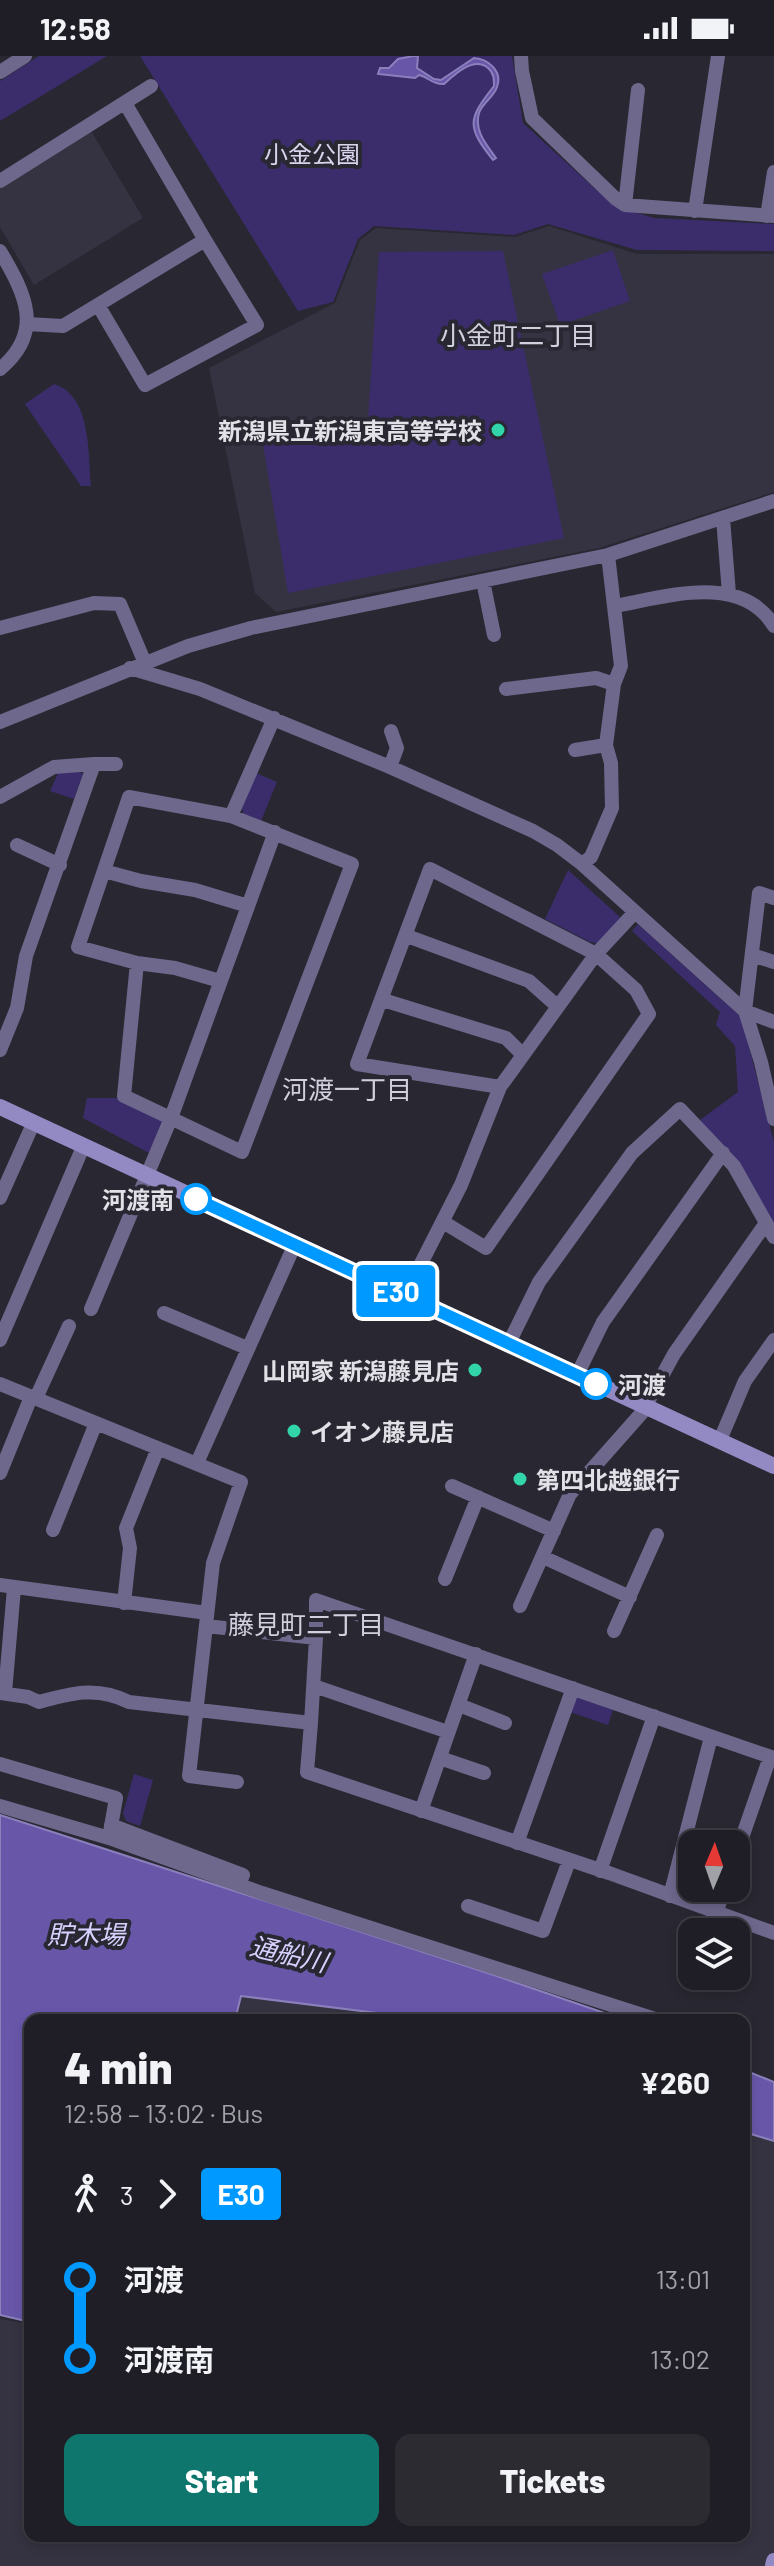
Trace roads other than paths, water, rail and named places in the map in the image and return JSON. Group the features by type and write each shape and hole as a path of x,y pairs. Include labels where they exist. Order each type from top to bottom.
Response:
{"street":[{"path":"0,72 25,56"},
{"path":"521,56 532,118 625,205 770,216 774,172"},
{"path":"695,211 718,56"},
{"path":"0,181 151,86"},
{"path":"625,205 638,90"},
{"path":"98,305 145,385 257,325 125,103"},
{"path":"27,324 63,326 205,240"},
{"path":"0,251 21,288 27,324 20,349 0,369"},
{"path":"0,722 188,646 251,628 608,555 774,501"},
{"path":"723,518 729,594"},
{"path":"582,864 591,857 612,808 611,763 606,745 614,684 621,666 608,555"},
{"path":"483,581 494,635"},
{"path":"615,606 704,591 729,594 772,618"},
{"path":"0,628 94,603 120,604 145,663"},
{"path":"130,668 200,689 274,718 533,831 582,864 745,1011 774,1022"},
{"path":"506,689 596,678 614,684"},
{"path":"231,816 274,718"},
{"path":"390,767 397,748 391,731"},
{"path":"575,750 606,745"},
{"path":"0,1050 17,1008 26,956 94,764"},
{"path":"0,797 54,767 116,764"},
{"path":"137,963 124,1096 242,1152 352,864 231,816 129,797 78,947 220,981"},
{"path":"91,1309 171,1118 275,832"},
{"path":"17,845 60,865"},
{"path":"443,1222 486,1248 649,1014 636,990 596,954 430,869 357,1064 500,1087"},
{"path":"104,871 195,890 248,906"},
{"path":"774,898 759,893 745,1011 774,1119"},
{"path":"405,1295 443,1222 500,1087 596,954 635,912"},
{"path":"407,936 529,981 557,1006"},
{"path":"752,955 774,962"},
{"path":"383,1000 506,1038 522,1054"},
{"path":"0,1107 774,1466"},
{"path":"509,1343 539,1282 632,1153 680,1109 734,1166 774,1237"},
{"path":"0,1198 33,1124"},
{"path":"0,1340 83,1147"},
{"path":"577,1375 603,1322 723,1153"},
{"path":"520,1606 570,1494 646,1407 674,1354 766,1223"},
{"path":"197,1463 295,1244"},
{"path":"164,1313 247,1348"},
{"path":"0,1473 69,1326"},
{"path":"720,1440 745,1381 774,1340"},
{"path":"0,1384 241,1482 213,1563 189,1776 237,1782"},
{"path":"53,1530 96,1423"},
{"path":"124,1603 130,1548 126,1528 158,1448"},
{"path":"452,1486 554,1531"},
{"path":"445,1579 478,1497"},
{"path":"614,1631 657,1535"},
{"path":"543,1557 630,1597"},
{"path":"311,1723 129,1702 79,1691 39,1702 2,1693 7,1586 61,1592 71,1597 124,1603 316,1638"},
{"path":"745,1830 772,1757 316,1600 314,1686 307,1772 774,1933"},
{"path":"421,1811 476,1654"},
{"path":"314,1686 448,1732"},
{"path":"517,1843 573,1688"},
{"path":"459,1705 505,1723"},
{"path":"600,1871 654,1716"},
{"path":"670,1896 711,1737"},
{"path":"440,1758 484,1773"},
{"path":"0,1764 116,1798 110,1831"},
{"path":"0,1806 110,1831 239,1885 639,2014"},
{"path":"468,1906 543,1931 569,1861"},
{"path":"716,1913 720,1902"}],"water":[{"path":"418,56 417,68 441,80 474,58 493,67 498,76 497,87 481,109 478,126 496,158 493,160 478,139 474,123 479,107 494,86 490,70 483,65 471,65 444,84 419,75 415,78 378,74 380,68 389,68 398,59"},
{"name":"貯木場","path":"0,1815 608,2014 385,2014 241,1996 236,2014 24,2014 24,2321 0,2315"},
{"path":"750,2072 774,2082 774,2141 750,2134"}],"place":[{"name":"新潟県立新潟東高等学校","path":"498,430"},
{"name":"河渡南","path":"196,1199"},
{"name":"山岡家 新潟藤見店","path":"475,1370"},
{"name":"河渡","path":"596,1384"},
{"name":"イオン藤見店","path":"294,1431"},
{"name":"第四北越銀行","path":"520,1479"}],"district":[{"name":"小金町二丁目","path":"518,334"},
{"name":"河渡一丁目","path":"347,1088"},
{"name":"藤見町二丁目","path":"306,1623"}],"park label":[{"name":"小金公園","path":"312,153"}],"water label":[{"name":"通船川","path":"289,1953"}]}
